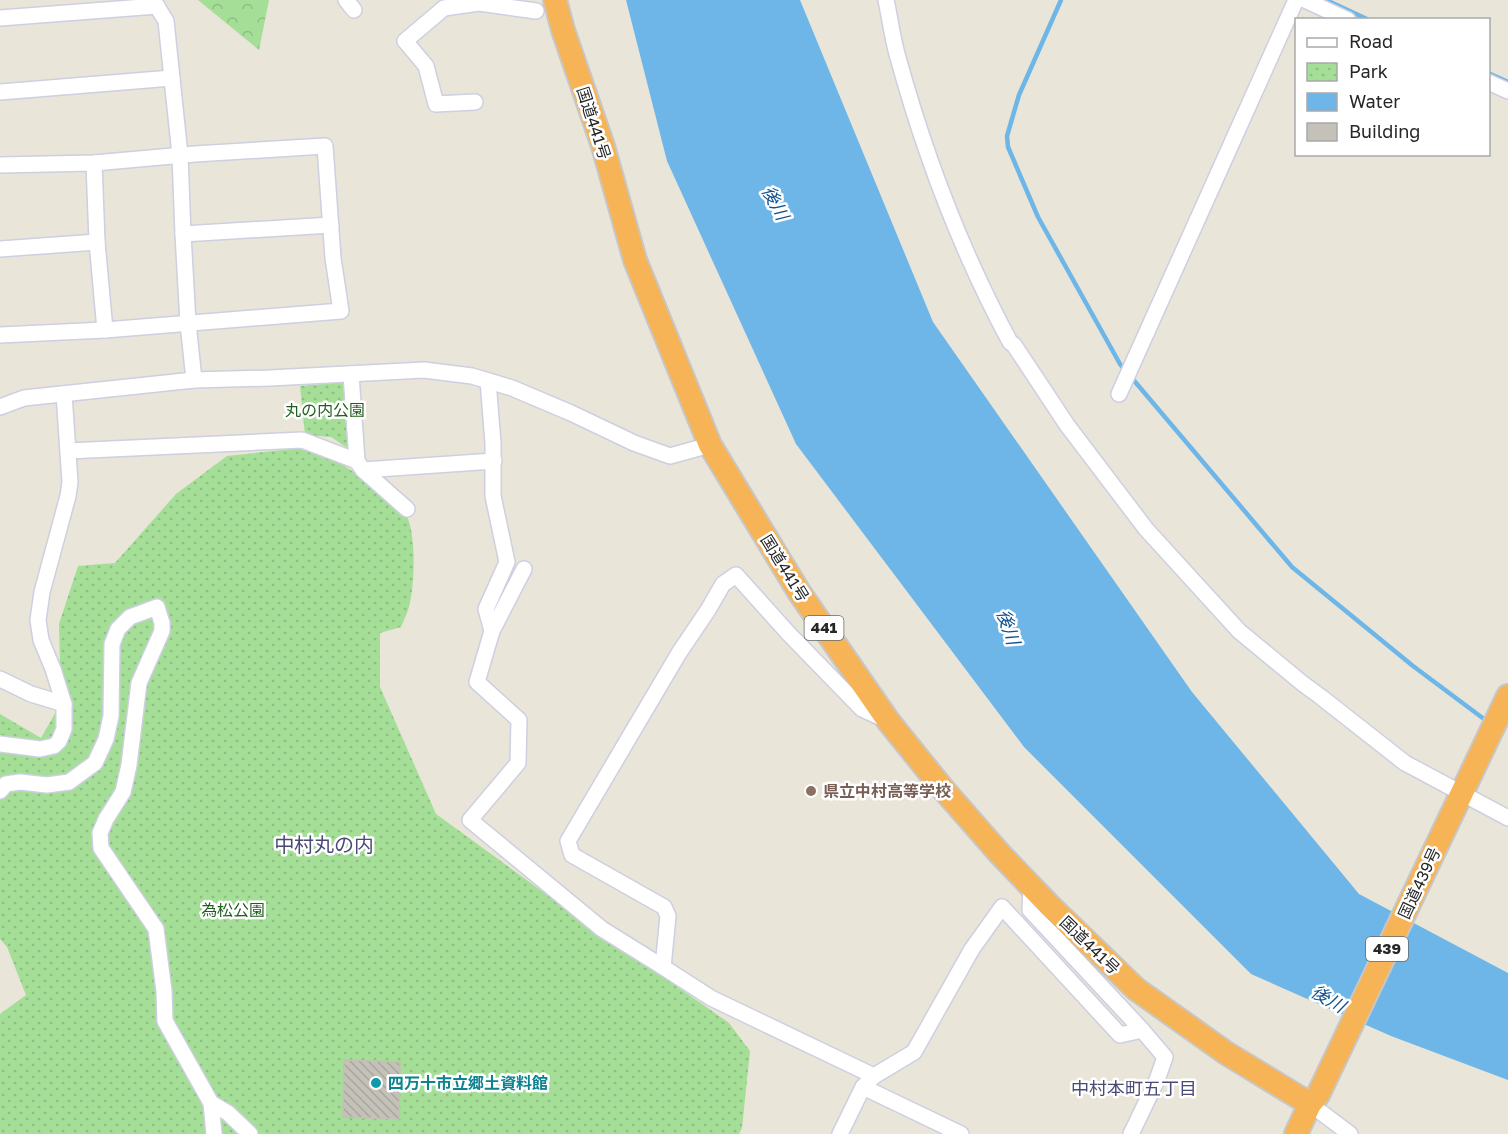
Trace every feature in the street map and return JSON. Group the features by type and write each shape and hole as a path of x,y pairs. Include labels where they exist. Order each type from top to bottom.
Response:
{"highway":[{"name":"国道441号","path":"546,5 563,30 603,146 635,260 710,445 799,592 889,722 1000,854 1136,989 1226,1053 1314,1100"},
{"name":"国道439号","path":"1296,1134 1508,696"}],"street":[{"path":"522,0 546,5"},
{"path":"886,0 897,52 923,140 942,193 989,303 1010,342 1067,425 1146,529 1239,631 1302,683 1405,763 1459,799 1508,818"},
{"path":"1119,394 1296,0"},
{"path":"1305,0 1344,18"},
{"path":"0,18 155,3 166,21 180,155 188,323 194,380"},
{"path":"475,102 436,104 426,66 405,41 444,8 479,3 546,5"},
{"path":"0,92 172,78"},
{"path":"1490,83 1508,91"},
{"path":"0,165 94,163 325,146 333,258 341,311 105,330 0,335"},
{"path":"94,163 96,242 105,330"},
{"path":"183,234 331,225"},
{"path":"0,249 96,242"},
{"path":"0,406 24,398 194,380 424,370 471,376 512,388 634,443 670,456 710,445"},
{"path":"351,374 360,466"},
{"path":"488,381 494,461 493,496 507,562 486,609 492,631"},
{"path":"0,744 40,749 54,746 64,729 64,704 41,640 38,620 42,592 70,482 64,394"},
{"path":"68,451 302,440 360,466 407,509"},
{"path":"360,466 494,461"},
{"path":"524,569 492,631 477,682 519,720 518,762 470,820 602,929 711,998 869,1081 934,1129 961,1134"},
{"path":"663,967 668,916 664,907 572,855 568,841 723,584 736,575 789,634 862,709 889,722"},
{"path":"0,791 6,784 20,782 47,785 69,782 95,763 106,739 111,716 112,644 118,629 130,617 157,607 162,631 139,683 129,765 123,792 100,833 101,848 156,929 164,991 165,1021 211,1103 214,1134"},
{"path":"0,679 32,694 64,704"},
{"path":"1031,887 1030,910 1165,1057 1157,1080 1131,1134"},
{"path":"840,1134 869,1081 914,1052 972,949 1002,908 1120,1035 1142,1030"},
{"path":"1314,1100 1350,1134"},
{"path":"211,1103 228,1113 250,1134"}],"green space":[{"path":"198,0 269,0 259,50"},
{"name":"丸の内公園","path":"346,382 351,445 346,447 331,437 305,435 300,386"},
{"name":"為松公園","path":"302,448 324,454 356,474 395,503 408,519 413,551 410,601 401,627 380,633 380,687 436,814 729,1023 750,1051 742,1128 739,1134 0,1134 0,1014 26,995 7,947 0,939 0,714 41,738 61,703 59,624 78,566 115,563 176,494 227,456"}],"water":[{"name":"後川","path":"626,0 800,0 933,322 1192,692 1359,894 1508,973 1508,1080 1391,1036 1251,974 1024,747 796,444 667,161"}],"building":[{"path":"344,1060 400,1062 399,1119 343,1117"}],"waterway":[{"path":"1061,0 1019,95 1007,136 1008,147 1038,217 1120,364 1292,567 1413,666 1488,722"},
{"path":"1326,0 1365,18"},
{"path":"1490,74 1508,82"}],"place":[{"name":"県立中村高等学校","path":"811,791"},
{"name":"四万十市立郷土資料館","path":"376,1083"}],"district":[{"name":"中村丸の内","path":"324,845"},
{"name":"中村本町五丁目","path":"1134,1089"}]}
